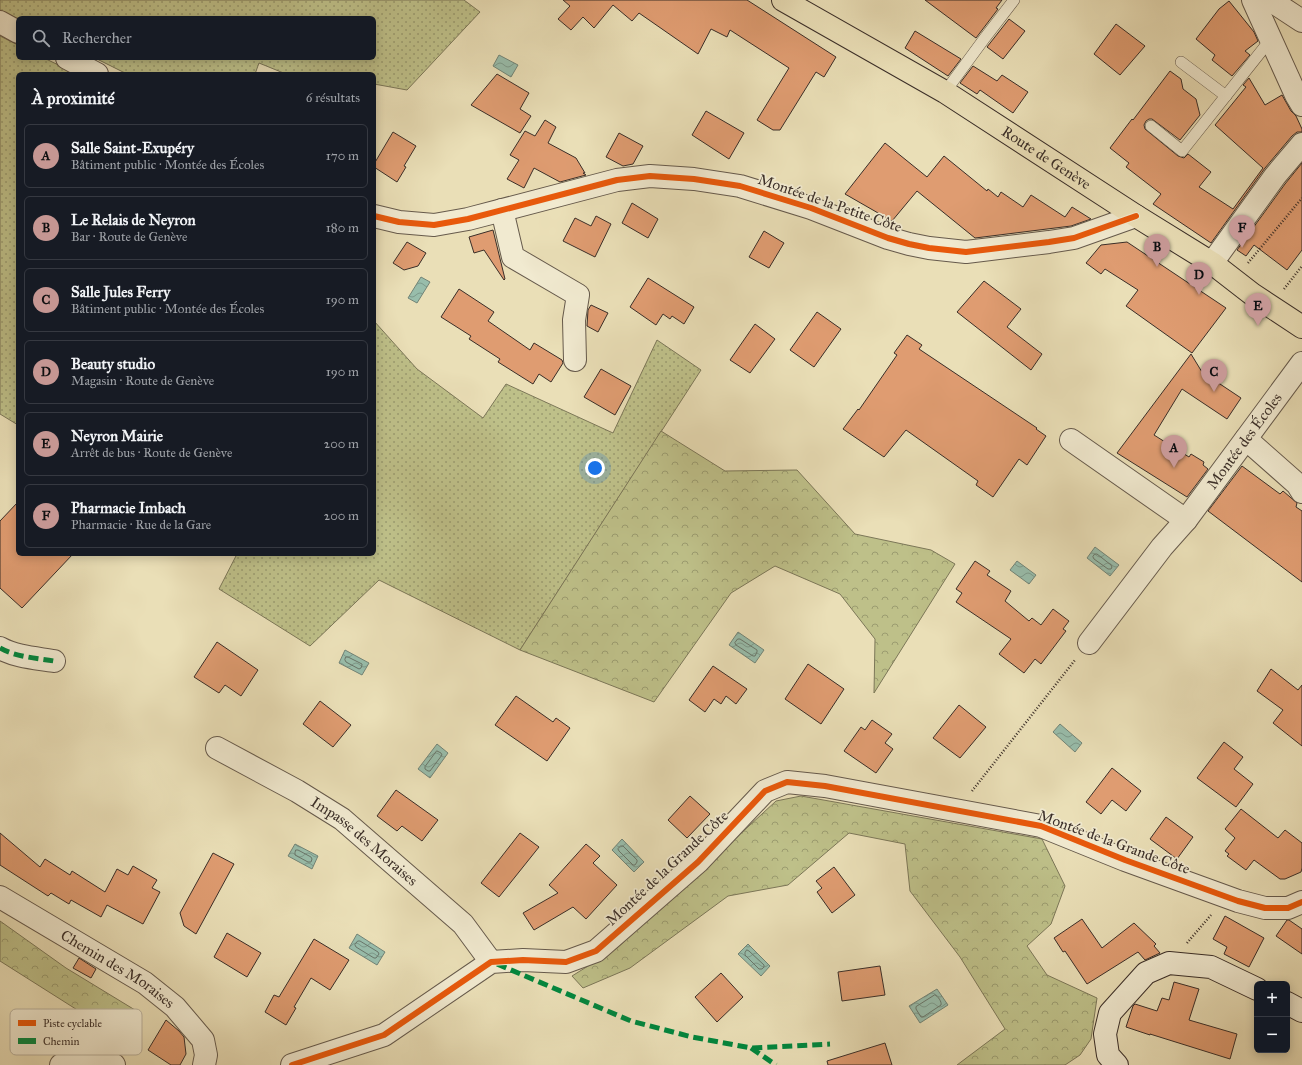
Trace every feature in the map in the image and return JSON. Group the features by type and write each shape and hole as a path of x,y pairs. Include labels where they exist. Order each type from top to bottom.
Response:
{"main road":[{"name":"Route de Genève","path":"783,0 945,92 1136,216 1212,263 1252,294 1302,327"}],"street":[{"path":"1253,0 1296,95 1302,105"},
{"path":"1270,0 1302,21"},
{"path":"0,22 16,31"},
{"path":"71,60 93,72"},
{"path":"1212,263 1275,176 1302,144"},
{"name":"Montée de la Petite Côte","path":"376,216 399,222 434,225 468,220 617,180 650,176 694,179 740,186 810,208 888,238 929,248 966,252 1074,238 1136,216"},
{"path":"502,210 513,257 578,295 574,320 575,360"},
{"name":"Montée des Écoles","path":"1089,643 1162,547 1186,520 1302,363"},
{"path":"1246,439 1297,484 1302,492"},
{"path":"1071,440 1186,520"},
{"path":"0,648 8,652 30,658 54,661"},
{"name":"Impasse des Moraises","path":"217,748 297,791 342,819 463,924 491,962"},
{"name":"Montée de la Grande Côte","path":"491,962 523,960 566,962 596,951 698,862 765,791 787,782 825,786 1041,826 1125,860 1238,901 1265,908 1288,908 1302,902"},
{"name":"Chemin des Moraises","path":"0,897 145,982 175,1007 203,1040 206,1055 204,1065"},
{"path":"292,1065 384,1036 491,962"},
{"path":"1117,1065 1108,1055 1106,1034 1110,1013 1146,973 1169,963 1211,967 1254,988"},
{"path":"1290,1005 1302,1011"},
{"path":"61,1065 68,1063 98,1061 114,1065"}],"lane":[{"path":"945,92 1014,0"},
{"path":"1151,126 1182,151 1271,39"},
{"path":"1181,62 1226,96"}],"path":[{"path":"1246,267 1302,198"},
{"path":"1284,289 1301,268"},
{"path":"957,810 1089,643"},
{"path":"1169,963 1214,913"}],"green space":[{"path":"0,0 464,0 480,12 407,90 376,84 376,72 281,72 259,63 256,72 123,72 99,60 376,60 376,16 16,16 16,18 0,10"},
{"path":"0,36 16,44 16,60 48,60 73,72 16,72 16,424 0,414"},
{"path":"376,323 417,369 483,418 506,384 613,433 657,340 701,370 520,650 379,580 310,646 219,589 236,556 376,556"},
{"path":"661,431 725,471 797,470 855,534 931,550 955,564 874,693 875,639 840,594 775,566 731,593 654,702 520,650"},
{"path":"801,796 1042,839 1065,886 1051,924 1027,946 1047,975 1097,998 1091,1039 1080,1055 1065,1065 957,1065 1005,1029 960,957 910,891 905,844 849,833 788,885 728,896 630,968 583,988 572,976 617,948 776,801"},
{"path":"0,921 66,968 133,1009 76,1009 0,961"}],"water":[{"path":"499,55 518,65 511,77 493,66"},
{"path":"421,277 430,282 417,303 408,298"},
{"path":"1095,547 1119,565 1110,576 1087,558"},
{"path":"1017,561 1036,575 1029,584 1010,570"},
{"path":"738,632 764,650 755,663 729,645"},
{"path":"345,650 369,663 362,675 339,663"},
{"path":"1060,724 1082,743 1075,752 1053,732"},
{"path":"437,744 448,753 430,778 418,769"},
{"path":"622,839 644,862 634,872 612,850"},
{"path":"295,844 318,856 312,869 288,856"},
{"path":"357,934 385,952 377,965 349,948"},
{"path":"748,944 770,966 761,976 738,954"},
{"path":"937,989 948,1005 920,1023 909,1006"}],"building":[{"path":"563,0 747,0 836,57 824,77 816,72 780,130 773,130 757,120 789,68 730,30 727,37 711,29 698,54 639,13 632,21 613,5 594,28 583,17 571,30 558,19 570,6"},
{"path":"925,0 1002,0 996,8 998,9 976,38"},
{"path":"1229,1 1254,32 1258,41 1245,51 1250,55 1232,76 1212,60 1215,55 1196,39 1219,9"},
{"path":"1009,19 1025,31 1003,59 987,47"},
{"path":"1116,24 1145,46 1120,75 1094,54"},
{"path":"915,31 961,59 948,76 905,48"},
{"path":"973,66 997,81 1002,75 1028,92 1013,113 980,90 977,94 960,83"},
{"path":"1170,71 1181,79 1183,89 1196,99 1200,115 1180,140 1152,119 1146,121 1144,125 1145,129 1178,156 1184,158 1188,154 1211,172 1199,187 1233,209 1263,168 1215,125 1246,87 1243,85 1249,78 1265,105 1282,95 1291,111 1296,116 1302,129 1302,132 1297,132 1292,136 1265,168 1211,243 1153,204 1161,194 1126,167 1129,163 1110,148"},
{"path":"497,74 529,93 520,109 531,116 520,133 471,105"},
{"path":"706,111 744,133 729,159 692,135"},
{"path":"545,120 556,127 548,143 576,158 585,173 583,173 586,175 560,182 534,168 524,188 507,179 519,160 510,155 525,131 535,136"},
{"path":"393,132 416,146 404,166 406,167 397,182 376,168 376,161"},
{"path":"619,133 643,146 633,164 623,166 606,157"},
{"path":"885,143 927,177 944,156 987,191 988,189 998,197 1001,192 1023,207 1031,195 1065,217 1072,207 1091,219 1071,226 975,238 917,191 892,221 845,194"},
{"path":"1302,163 1302,250 1287,270 1254,245 1246,256 1237,250 1285,184"},
{"path":"632,203 658,219 648,238 622,223"},
{"path":"596,216 611,224 595,257 563,241 575,218 591,226"},
{"path":"493,230 504,280 484,250 474,253 469,237"},
{"path":"764,231 784,243 769,268 749,257"},
{"path":"407,242 426,253 418,266 404,270 393,263"},
{"path":"1127,242 1226,308 1192,353 1126,306 1138,290 1105,269 1101,274 1086,263 1101,245"},
{"path":"648,278 694,307 684,324 672,316 670,319 663,314 656,325 630,307"},
{"path":"984,281 1021,309 1007,327 1042,354 1031,370 957,312"},
{"path":"459,289 494,312 488,321 530,350 534,343 562,360 563,363 551,382 539,374 533,384 498,362 500,359 469,339 471,336 441,317"},
{"path":"591,305 608,313 598,332 587,326 588,310"},
{"path":"817,312 841,329 814,367 790,350"},
{"path":"755,324 775,339 750,373 730,360"},
{"path":"907,335 922,345 919,349 1037,428 1036,429 1046,436 1027,465 1019,459 993,497 976,485 978,481 906,430 884,457 843,429 858,409 859,410 897,355 894,353"},
{"path":"1191,354 1202,372 1241,398 1227,419 1182,389 1154,435 1189,457 1191,454 1204,462 1203,465 1208,469 1187,497 1117,453"},
{"path":"601,369 631,386 615,415 584,397"},
{"path":"1242,466 1280,494 1283,491 1297,503 1296,507 1302,511 1302,582 1208,511"},
{"path":"16,504 16,556 71,556 22,608 0,588 0,521"},
{"path":"975,561 990,571 987,575 1011,591 1005,601 1029,621 1032,618 1041,625 1053,609 1069,621 1063,629 1066,631 1041,664 1035,659 1024,673 999,654 1011,639 956,602 962,593 956,589"},
{"path":"217,642 258,670 241,696 225,685 219,693 194,677"},
{"path":"808,664 844,689 821,724 785,699"},
{"path":"713,666 747,689 736,704 726,696 721,704 714,699 705,712 689,700"},
{"path":"1271,669 1298,690 1302,685 1302,746 1273,723 1283,710 1257,691"},
{"path":"516,696 553,722 556,718 570,728 547,761 495,725"},
{"path":"320,701 351,725 333,747 303,724"},
{"path":"959,705 986,727 960,758 933,738"},
{"path":"872,720 892,734 885,743 893,749 876,773 844,751 861,727 865,730"},
{"path":"1224,742 1243,757 1234,769 1253,784 1236,807 1197,778"},
{"path":"1112,768 1141,791 1126,811 1112,800 1101,814 1086,802"},
{"path":"396,790 438,820 422,841 402,826 397,831 377,816"},
{"path":"690,796 710,814 687,838 668,820"},
{"path":"1241,809 1278,838 1285,830 1302,843 1301,872 1285,879 1280,879 1254,860 1246,870 1227,856 1229,854 1225,851 1235,838 1225,829"},
{"path":"1166,817 1193,837 1177,859 1150,839"},
{"path":"0,833 40,867 45,859 70,875 72,871 105,892 117,869 128,875 133,866 157,880 152,888 160,892 143,924 107,905 101,917 71,900 69,904 51,893 48,896 0,865"},
{"path":"520,833 539,847 499,897 481,883"},
{"path":"586,844 600,856 593,863 617,885 586,919 573,907 534,930 523,913 558,893 549,885"},
{"path":"213,853 234,864 196,934 184,926 180,913"},
{"path":"834,867 855,895 832,913 817,892 822,888 816,881"},
{"path":"1225,916 1264,938 1249,967 1224,954 1227,947 1213,939"},
{"path":"1082,919 1102,948 1134,923 1156,944 1154,946 1160,953 1145,960 1138,952 1087,984 1065,951 1063,952 1054,938"},
{"path":"1287,920 1302,929 1302,954 1276,936"},
{"path":"227,933 261,953 247,977 214,957"},
{"path":"314,939 349,960 330,990 311,978 294,1007 296,1008 286,1025 265,1012 274,995 279,997"},
{"path":"79,958 96,969 91,978 73,968"},
{"path":"880,966 885,995 842,1001 838,972"},
{"path":"721,973 743,997 717,1022 695,997"},
{"path":"1174,982 1199,989 1189,1020 1237,1034 1230,1059 1126,1027 1135,1004 1157,1011 1162,998 1169,1000"},
{"path":"166,1020 184,1037 186,1054 180,1065 171,1065 148,1050"},
{"path":"885,1043 892,1065 828,1065 827,1061"}],"marked path":[{"path":"0,648 19,655 54,661"},
{"path":"497,964 631,1021 692,1037 751,1048 830,1044"},
{"path":"751,1048 776,1065"}],"cycle path":[{"path":"376,216 399,222 434,225 468,219 617,180 650,176 694,179 740,186 811,208 888,238 929,248 966,252 1074,238 1136,216"},
{"path":"292,1065 384,1035 491,962 523,960 566,962 596,951 698,862 765,791 787,782 825,786 1041,826 1125,860 1238,901 1265,908 1288,908 1302,902"}],"place":[{"name":"Pharmacie Imbach","path":"1242,248"},
{"name":"Le Relais de Neyron","path":"1157,267"},
{"name":"Beauty studio","path":"1199,295"},
{"name":"Neyron Mairie","path":"1258,326"},
{"name":"Salle Jules Ferry","path":"1214,392"},
{"name":"Salle Saint-Exupéry","path":"1174,468"}]}
